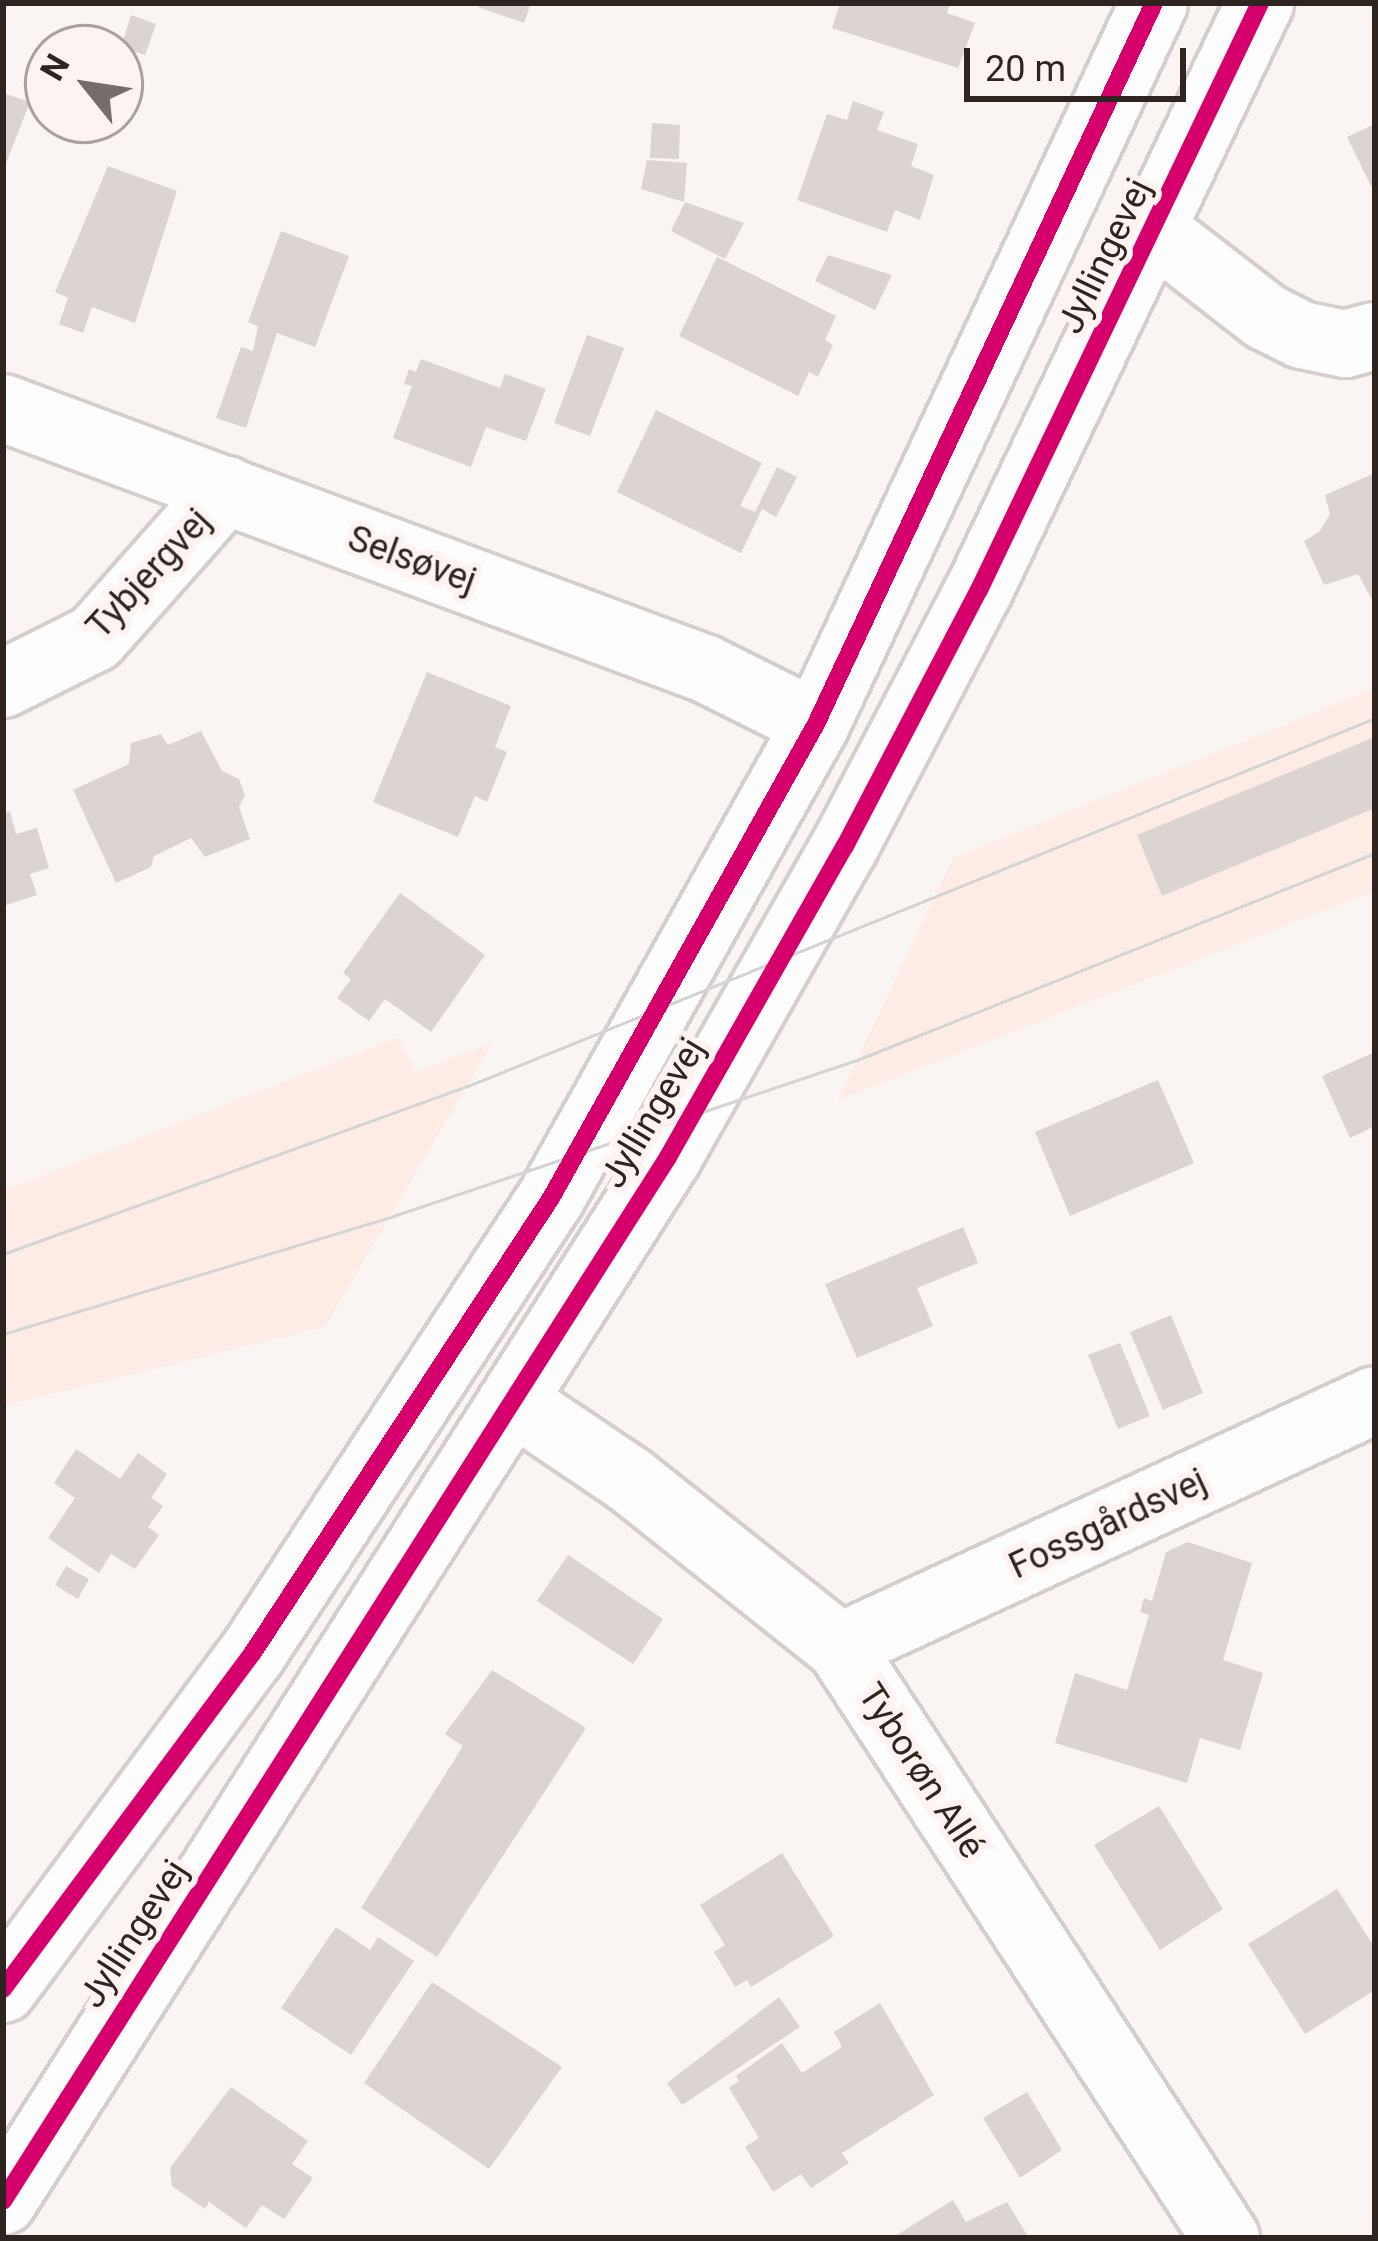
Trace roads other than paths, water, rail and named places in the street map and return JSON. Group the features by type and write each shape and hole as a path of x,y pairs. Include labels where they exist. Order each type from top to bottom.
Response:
{"street":[{"name":"Jyllingevej","path":"3,1989 252,1654 532,1229 816,724 1154,3"},
{"name":"Jyllingevej","path":"4,2199 668,1157 845,846 1155,231 1260,3"},
{"path":"1155,231 1266,317 1302,335 1346,344 1375,336"},
{"name":"Selsøvej","path":"3,408 706,669 816,724"},
{"name":"Tybjergvej","path":"3,684 95,638 226,490"},
{"name":"Fossgårdsvej","path":"840,1647 1375,1400"},
{"name":"Tyborøn Allé","path":"513,1401 630,1480 840,1647 1226,2238"},
{"path":"4,2199 43,2238"}],"tram line":[{"path":"3,1254 468,1086 1375,718"},
{"path":"3,1334 393,1216 857,1060 1375,853"}]}
